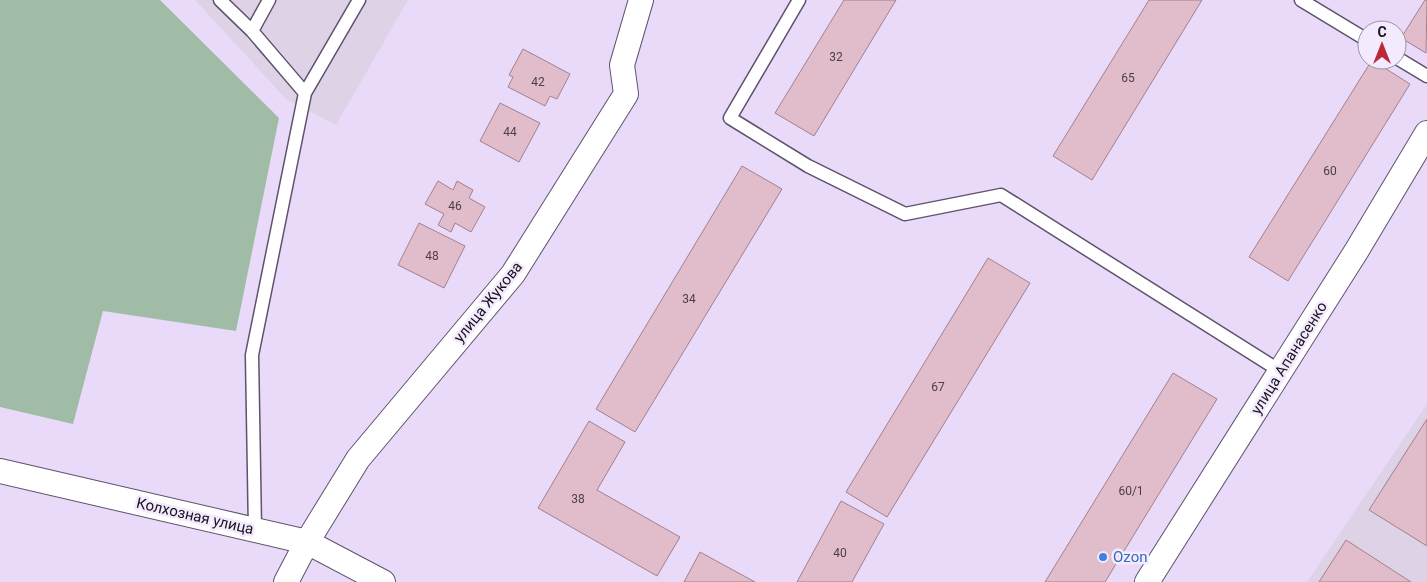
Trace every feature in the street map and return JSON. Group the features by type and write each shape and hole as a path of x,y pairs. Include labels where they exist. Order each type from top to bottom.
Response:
{"street":[{"name":"улица Жукова","path":"286,582 307,542 358,459 513,274 626,94 622,65 642,0"},
{"name":"улица Апанасенко","path":"1147,582 1357,250 1427,133"},
{"name":"Колхозная улица","path":"0,471 307,542 383,582"}],"lane":[{"path":"220,0 252,31 305,93"},
{"path":"252,31 269,0"},
{"path":"255,530 252,355 305,93 358,0"},
{"path":"798,0 730,118 808,166 905,214 1001,195 1280,372"},
{"path":"1301,0 1357,34"},
{"path":"1407,64 1427,76"}],"shaded area":[{"path":"195,0 408,0 336,125 286,99"},
{"path":"1427,404 1427,582 1307,582"}],"green space":[{"path":"0,0 160,0 279,118 236,331 103,311 73,424 0,407"}],"building":[{"path":"844,0 896,0 814,136 775,113"},
{"path":"1149,0 1202,0 1092,180 1053,156"},
{"path":"1425,0 1427,0 1426,53 1407,42 1407,28"},
{"path":"523,49 570,74 557,99 550,96 545,106 508,87 513,77 509,75"},
{"path":"1366,70 1388,70 1410,84 1288,281 1249,257"},
{"path":"500,103 540,123 519,162 480,141"},
{"path":"742,166 782,189 635,432 596,409"},
{"path":"438,181 453,190 457,181 473,190 469,198 485,207 471,232 455,223 451,232 438,225 444,214 425,204"},
{"path":"419,223 465,246 444,288 398,265"},
{"path":"988,258 1030,283 887,517 846,492"},
{"path":"1173,373 1217,399 1105,582 1045,582"},
{"path":"1427,419 1427,546 1369,510"},
{"path":"589,421 625,442 597,490 680,537 657,576 538,508"},
{"path":"841,501 884,524 852,582 797,582"},
{"path":"1346,540 1411,582 1319,582"},
{"path":"700,552 755,582 684,582"}],"place":[{"name":"Ozon","path":"1103,557"}]}
